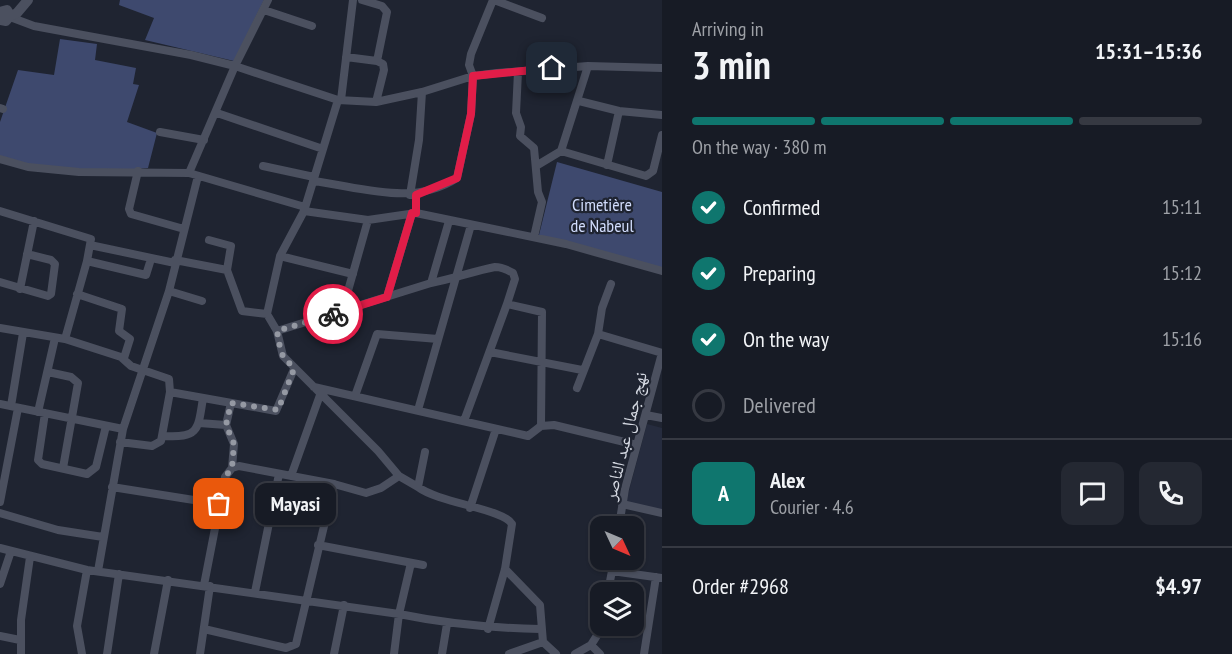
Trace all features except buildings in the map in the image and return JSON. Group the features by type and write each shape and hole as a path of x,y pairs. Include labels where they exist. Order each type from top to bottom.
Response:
{"street":[{"path":"5,16 17,13 28,0"},
{"path":"189,173 217,113 235,66 268,0"},
{"path":"353,0 339,100 304,209 280,256 267,314 277,331 281,353 294,369 378,451 399,476 418,487 470,508 505,516 510,520 513,530 488,629"},
{"path":"362,0 382,6 387,12 377,61"},
{"path":"263,166 314,179 413,195 449,182 458,176 471,114 473,76 469,65 471,54 494,0 542,18"},
{"path":"264,10 312,26"},
{"path":"5,16 21,22 235,66 339,100 376,102 422,92 473,76 588,66 662,68"},
{"path":"346,57 377,61 383,64 384,70 376,102"},
{"path":"536,166 561,151 579,101 588,66"},
{"path":"518,72 516,113 521,127 520,136 534,148 542,202 534,237"},
{"path":"387,297 414,213 413,195 422,92"},
{"path":"579,101 619,111 662,115"},
{"path":"607,165 619,111"},
{"path":"217,113 323,149"},
{"path":"160,132 204,140"},
{"path":"561,151 648,176 653,171 662,135"},
{"path":"0,159 40,169 98,173 138,171 189,173 304,209 368,220 414,213 534,237 662,272"},
{"path":"138,171 129,209 131,214 184,230"},
{"path":"98,571 123,429 169,291 198,176"},
{"path":"0,211 89,237 87,261 65,339"},
{"path":"342,312 368,220"},
{"path":"20,289 34,221"},
{"path":"431,283 449,221"},
{"path":"417,410 471,225"},
{"path":"209,240 231,246 227,270 242,311 246,314 267,314"},
{"path":"90,245 151,259 227,270"},
{"path":"0,282 48,296 52,292 54,261 27,254"},
{"path":"280,256 353,274"},
{"path":"87,261 146,275 151,259"},
{"path":"277,331 431,283 457,279 497,267 506,269 513,273 515,279 464,421"},
{"path":"577,388 582,370 598,334 602,308 610,284"},
{"path":"169,291 201,302"},
{"path":"77,294 122,309 119,331 130,339 124,358"},
{"path":"507,304 542,312 541,426"},
{"path":"0,328 65,339 124,358 128,365 169,379 170,392 164,436 161,441 152,446 120,442"},
{"path":"0,502 23,333"},
{"path":"355,396 377,334 438,339"},
{"path":"598,334 662,353"},
{"path":"55,338 48,372 37,457 42,464 87,474 94,470 106,426"},
{"path":"490,352 582,370"},
{"name":"نهج جمال عبد الناصر","path":"620,516 662,353"},
{"path":"170,392 276,411 294,369"},
{"path":"48,372 77,380 63,468"},
{"path":"312,387 528,436 541,426 554,425 637,445"},
{"path":"291,476 320,395"},
{"path":"164,436 186,437 194,431 200,423 203,398"},
{"path":"200,654 219,504 225,477 232,468 234,444 226,425 231,403"},
{"path":"0,404 123,429"},
{"path":"646,415 662,418"},
{"path":"200,423 226,425"},
{"path":"470,508 496,429"},
{"path":"418,487 425,452"},
{"path":"232,468 239,466 334,484 366,493 381,488 399,476"},
{"path":"255,592 279,474"},
{"path":"204,629 291,648 298,638 334,484"},
{"path":"112,487 219,504"},
{"path":"622,504 662,513"},
{"path":"0,513 58,530 103,537"},
{"path":"318,545 423,565"},
{"path":"0,548 87,570 255,592 399,614 447,624 488,629 540,629"},
{"path":"0,584 11,551"},
{"path":"21,654 20,640 30,557"},
{"path":"394,654 399,614 411,563"},
{"path":"505,569 540,605 540,629 543,642 556,654"},
{"path":"82,654 77,626 87,570"},
{"path":"610,582 612,571 659,578 644,654"},
{"path":"107,654 119,574"},
{"path":"154,654 168,580"},
{"path":"334,654 344,606"},
{"path":"442,654 447,624"},
{"path":"0,636 20,640"},
{"path":"578,653 591,645 597,636"},
{"path":"509,654 543,642"},
{"path":"591,645 600,654"}],"shaded area":[{"path":"647,424 662,428 662,512 626,502"}],"green space":[{"path":"120,0 264,0 234,61 145,40 154,18 119,5"},
{"path":"60,39 97,44 95,60 136,68 133,84 139,85 127,122 157,133 148,168 73,170 36,165 0,156 0,122 18,70 54,75"},
{"name":"Cimetière de Nabeul","path":"557,162 662,192 662,270 539,235"}],"way so far":[{"path":"219,504 225,477 232,468 234,444 226,425 231,403 278,410 294,369 279,350 277,331 333,314"}],"place":[{"name":"Mayasi","path":"219,504"}],"route":[{"path":"333,314 387,297 412,213 416,213 416,195 457,178 471,114 473,76 552,68"}]}
